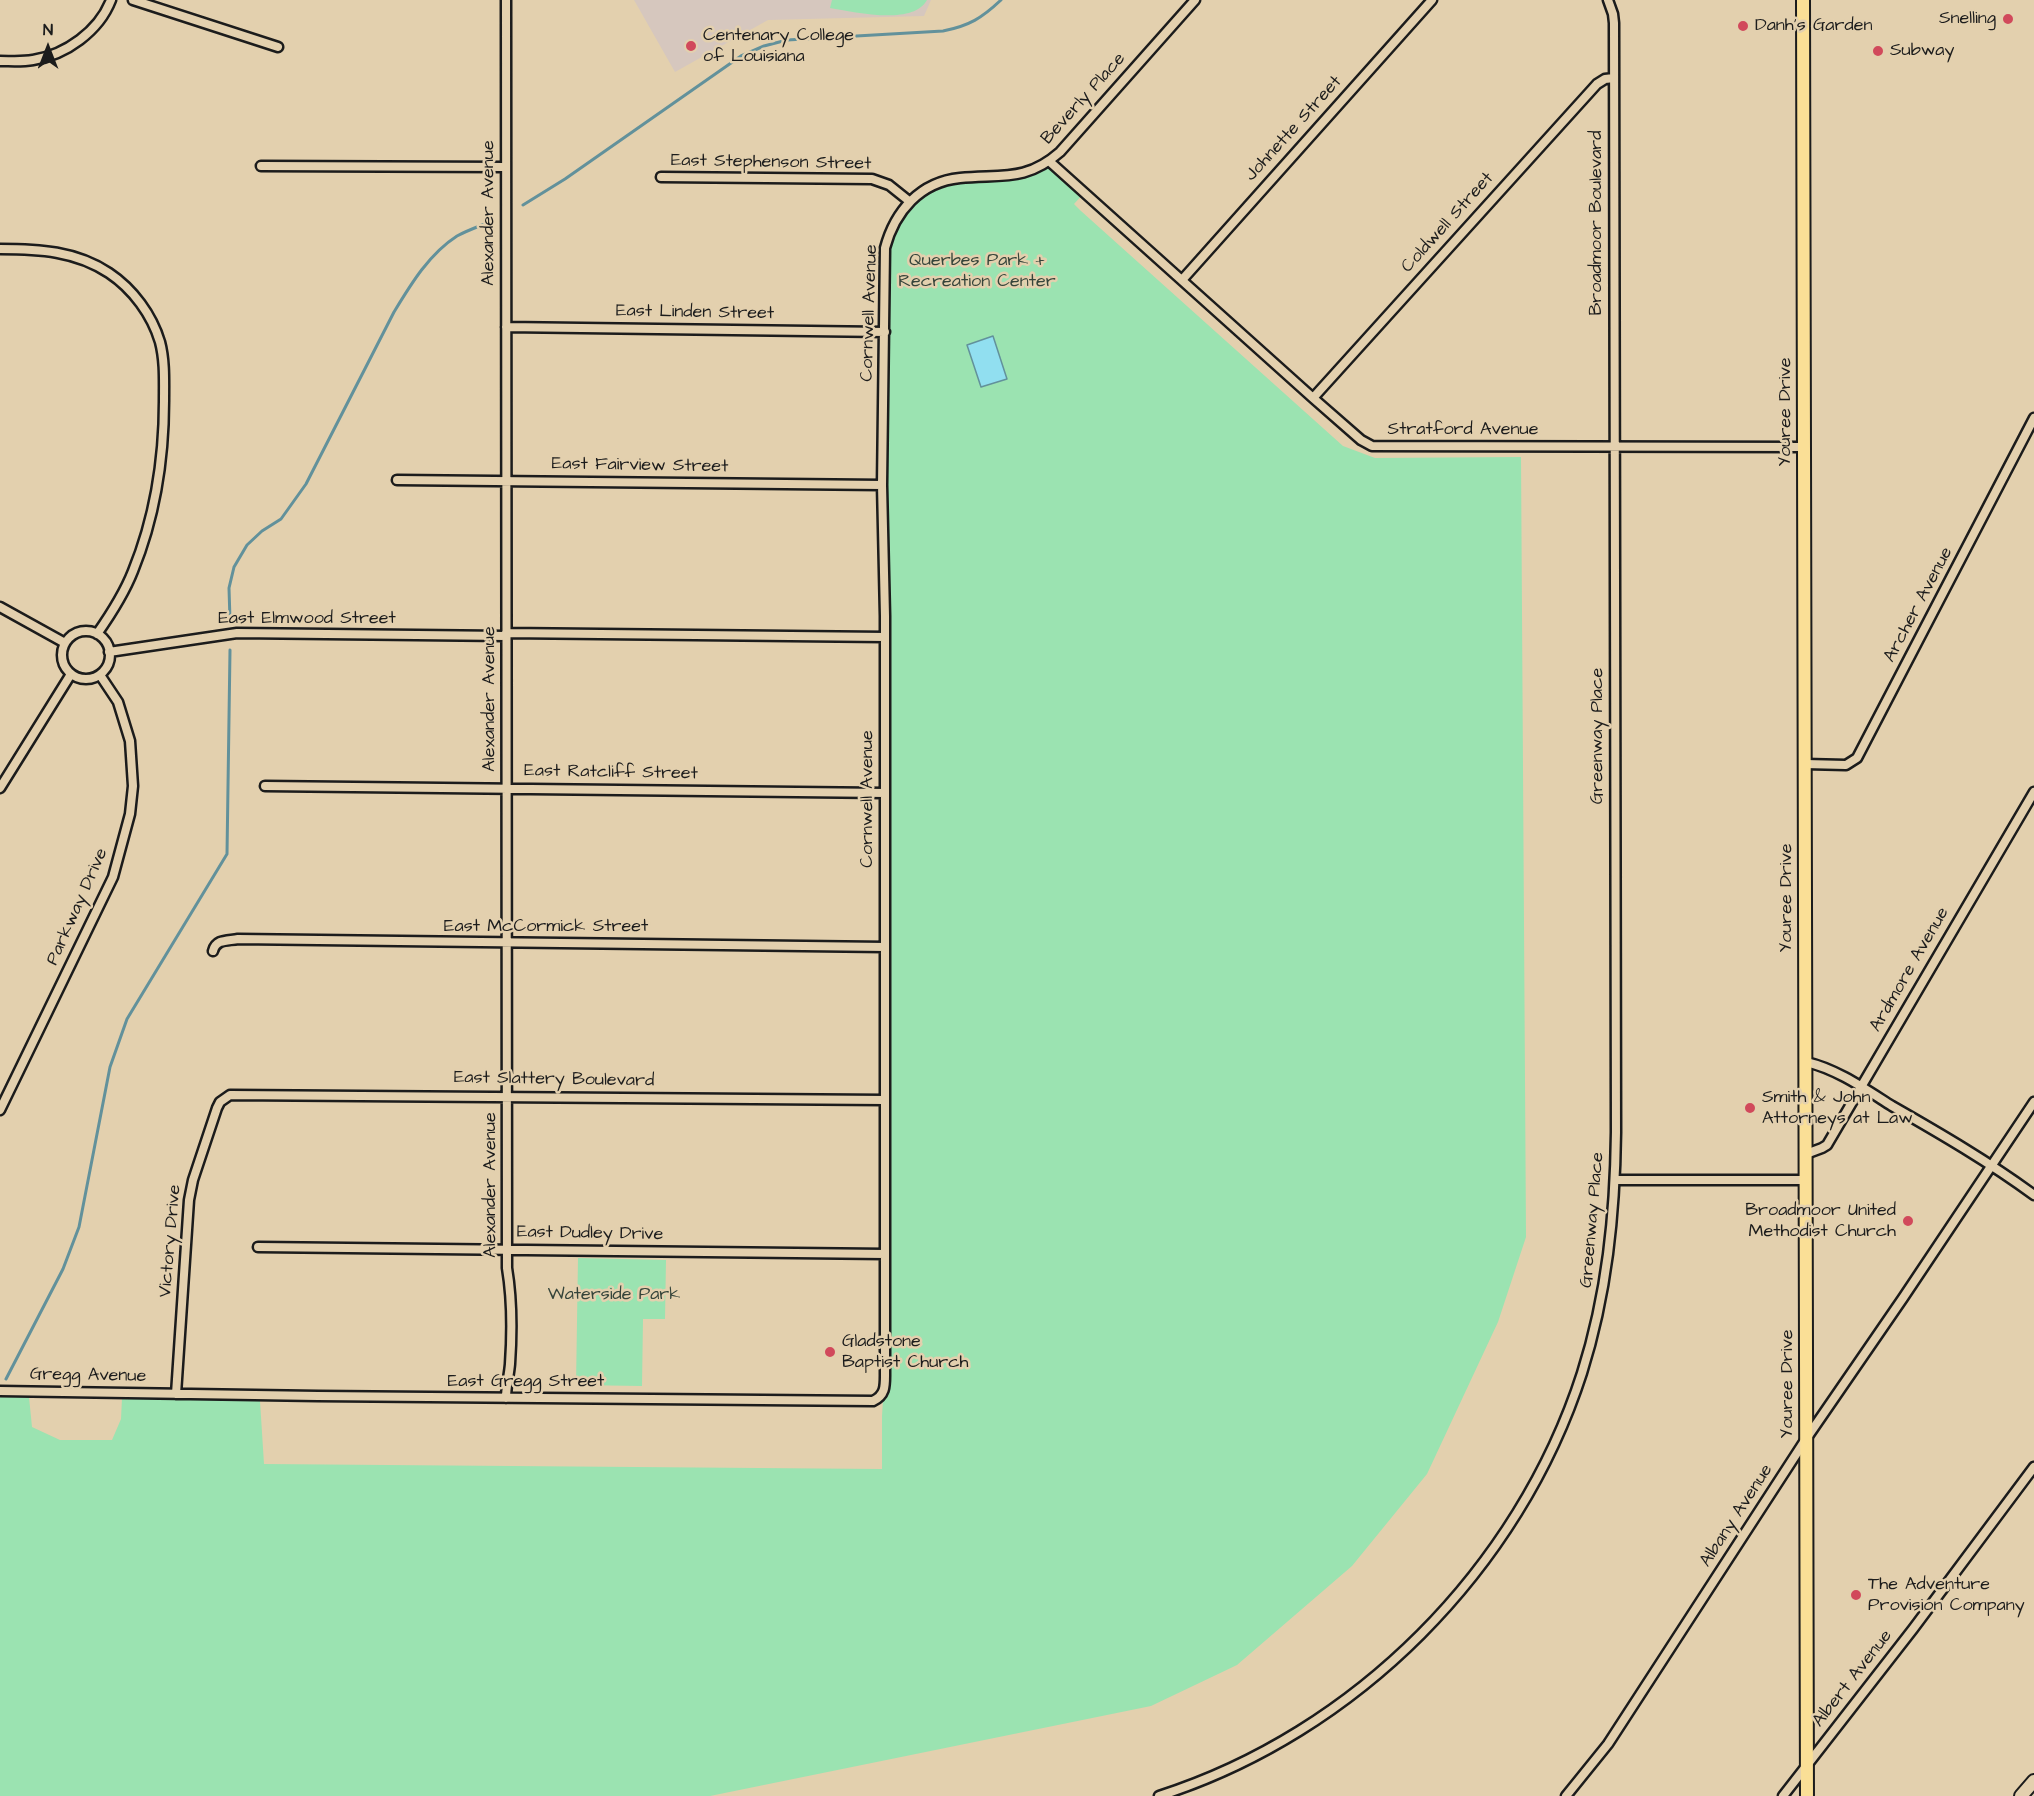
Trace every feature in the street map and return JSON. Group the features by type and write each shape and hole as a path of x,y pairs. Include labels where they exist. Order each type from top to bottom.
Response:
{"main road":[{"name":"Youree Drive","path":"1803,0 1807,1796"}],"street":[{"path":"0,61 33,60 52,55 77,41 100,20 111,0"},
{"path":"133,0 278,47"},
{"name":"Alexander Avenue","path":"506,0 506,943 507,1250 510,1366 506,1382 506,1398"},
{"name":"Beverly Place","path":"909,201 921,192 953,179 1013,175 1035,169 1049,161 1060,152 1195,0"},
{"name":"Johnette Street","path":"1182,280 1432,0"},
{"name":"Broadmoor Boulevard","path":"1608,0 1612,8 1614,23 1614,446"},
{"name":"Coldwell Street","path":"1314,398 1590,92 1605,79 1614,78"},
{"name":"Stratford Avenue","path":"1049,161 1361,440 1372,446 1804,447"},
{"path":"261,166 506,167"},
{"name":"East Stephenson Street","path":"661,177 872,179 889,185 909,201"},
{"name":"Cornwell Avenue","path":"876,1400 882,1395 885,1385 885,637 882,485 885,248 893,224 909,201"},
{"path":"0,249 37,249 70,255 90,262 109,273 138,301 152,323 159,342 163,360 164,427 153,507 140,553 121,597 97,634"},
{"name":"East Linden Street","path":"506,327 885,332"},
{"name":"Archer Avenue","path":"1805,764 1846,765 1857,758 2034,418"},
{"name":"Greenway Place","path":"1159,1796 1249,1760 1287,1738 1346,1698 1397,1657 1437,1618 1506,1532 1549,1453 1582,1372 1595,1327 1606,1274 1616,1180 1614,446"},
{"name":"East Fairview Street","path":"397,480 882,485"},
{"path":"0,607 65,643"},
{"path":"84,631 97,634 105,641 109,652 107,666 100,675 87,679 71,674 63,662 62,654 65,643 76,633 84,631"},
{"name":"East Elmwood Street","path":"109,652 237,633 885,637"},
{"path":"0,788 71,674"},
{"name":"Parkway Drive","path":"0,1110 113,877 130,814 133,786 130,741 118,702 100,675"},
{"name":"East Ratcliff Street","path":"265,786 885,793"},
{"name":"Ardmore Avenue","path":"1806,1154 1827,1144 2034,792"},
{"name":"East McCormick Street","path":"213,951 214,946 219,942 238,939 885,947"},
{"path":"1806,1062 1829,1069 1860,1087 1992,1166 2034,1195"},
{"name":"East Slattery Boulevard","path":"224,1098 234,1095 885,1100"},
{"name":"Victory Drive","path":"176,1394 190,1190 217,1108 224,1098"},
{"name":"Albany Avenue","path":"1566,1796 1608,1744 1806,1439 2034,1102"},
{"path":"1616,1180 1805,1180"},
{"name":"East Dudley Drive","path":"258,1247 885,1254"},
{"name":"Gregg Avenue","path":"0,1391 176,1394"},
{"name":"East Gregg Street","path":"176,1394 876,1400"},
{"name":"Albert Avenue","path":"1783,1796 2034,1467"},
{"path":"2021,1796 2034,1781"}],"shaded area":[{"name":"Centenary College of Louisiana","path":"634,0 931,0 924,16 768,20 675,72"}],"green space":[{"path":"832,0 927,0 920,8 909,13 882,15 830,8"},
{"name":"Querbes Park + Recreation Center","path":"1049,161 1084,193 1074,204 1081,211 1343,446 1375,458 1521,457 1526,1237 1498,1322 1427,1474 1352,1566 1237,1665 1151,1706 710,1796 0,1796 0,1397 29,1397 32,1427 60,1440 112,1440 121,1419 122,1398 260,1401 264,1464 882,1469 883,1400 889,1385 891,1328 890,710 885,709 888,479 884,257 904,207 936,184 1002,177"},
{"name":"Waterside Park","path":"578,1258 666,1260 665,1319 643,1319 642,1386 576,1385"}],"water":[{"path":"993,336 1007,379 981,387 967,345"}],"waterway":[{"path":"523,205 565,179 741,56 764,46 787,40 943,31 975,20 1001,0"},
{"path":"230,620 229,588 234,567 247,545 262,531 281,519 306,484 407,291 421,270 447,243 461,234 492,221"},
{"path":"6,1379 63,1269 79,1227 110,1067 127,1019 227,854 230,650"}],"place":[{"name":"Snelling","path":"2008,19"},
{"name":"Danh's Garden","path":"1743,26"},
{"name":"Centenary College of Louisiana","path":"691,46"},
{"name":"Subway","path":"1878,51"},
{"name":"Smith & John Attorneys at Law","path":"1750,1108"},
{"name":"Broadmoor United Methodist Church","path":"1908,1221"},
{"name":"Gladstone Baptist Church","path":"830,1352"},
{"name":"The Adventure Provision Company","path":"1856,1595"}]}
